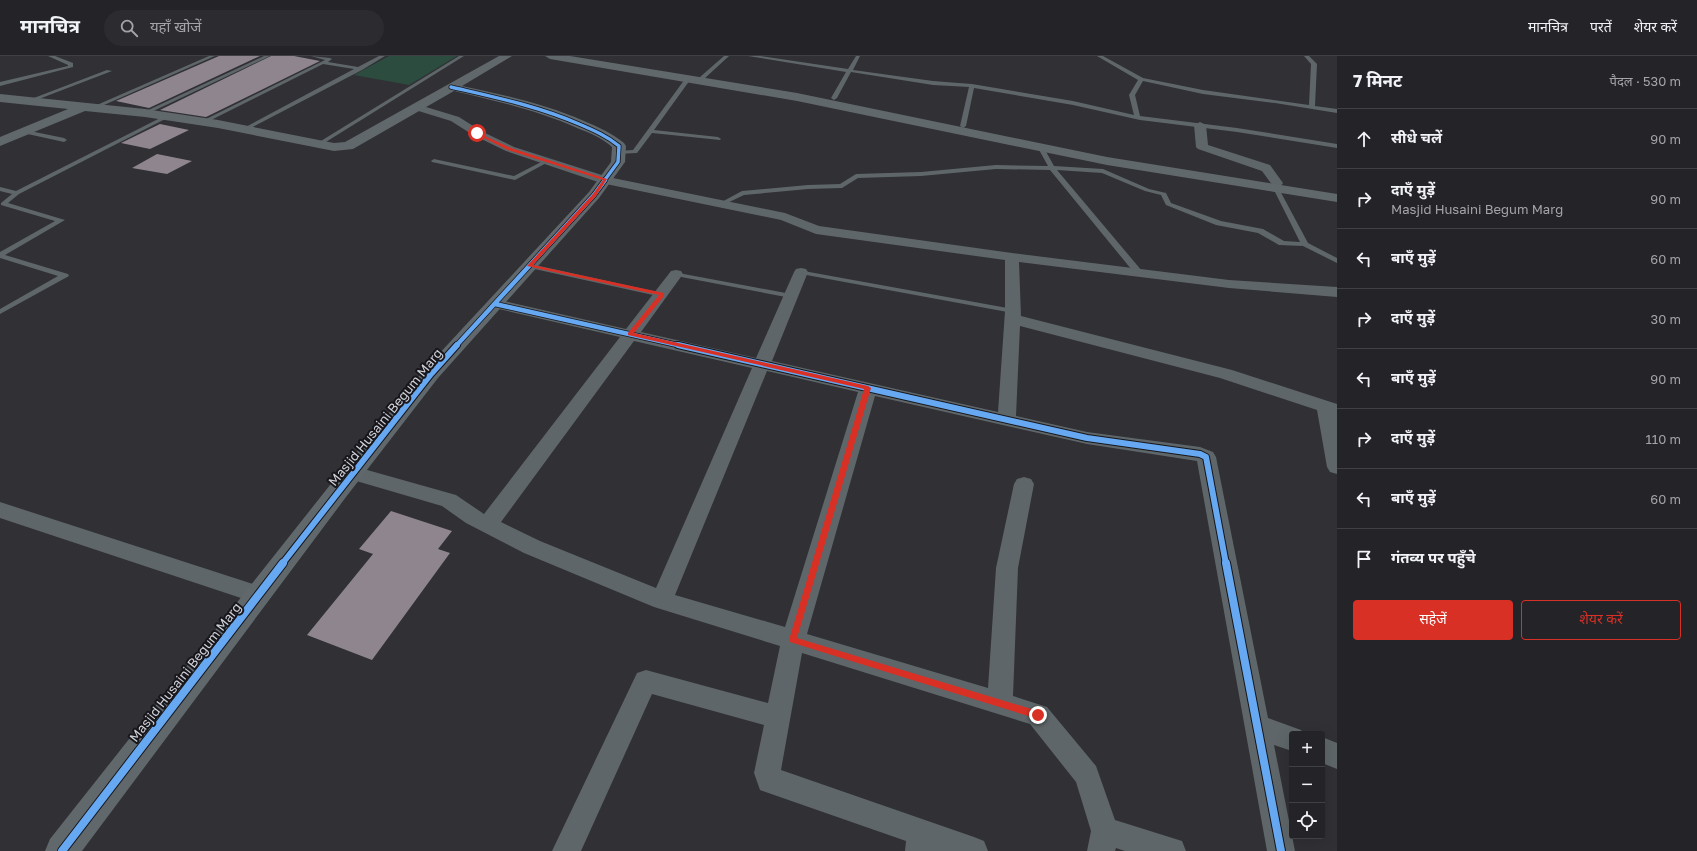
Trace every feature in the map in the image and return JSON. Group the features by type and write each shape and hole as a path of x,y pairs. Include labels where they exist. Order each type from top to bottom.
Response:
{"street":[{"path":"0,98 88,108 145,112 245,129 334,147 348,146 507,56"},
{"path":"550,56 687,80 797,97 1107,161 1277,186 1337,193"},
{"path":"574,56 702,78 834,98 963,126 1337,198"},
{"path":"451,87 526,104 571,120 608,136 618,146 618,153"},
{"path":"416,107 455,119 477,133 510,149 605,180 785,217 816,230 1012,257 1230,284 1337,292"},
{"path":"0,142 88,108"},
{"path":"1200,125 1202,147 1266,168 1277,186"},
{"name":"Masjid Husaini Begum Marg","path":"62,851 258,595 431,374 594,195 618,162 618,153"},
{"path":"1007,420 1013,315 1012,257"},
{"path":"662,600 801,272"},
{"path":"488,524 630,334 662,295 676,274"},
{"path":"495,304 1087,438 1200,454 1206,457 1281,851"},
{"path":"1013,315 1226,374 1331,408 1337,467"},
{"path":"868,388 793,640 767,774 770,780 920,842 974,851"},
{"path":"353,473 449,500 473,517 532,547 662,600 1038,715 1087,775 1103,841 1172,851"},
{"path":"1000,704 1007,568 1024,484"},
{"path":"0,510 258,595"},
{"path":"566,851 646,681 777,717"},
{"path":"1258,727 1289,738"},
{"path":"1325,751 1337,756"}],"lane":[{"path":"0,84 38,76 70,66 71,64 50,56"},
{"path":"88,108 213,56"},
{"path":"145,112 268,56"},
{"path":"203,122 330,59 313,56"},
{"path":"245,129 383,56"},
{"path":"319,144 462,56"},
{"path":"702,78 727,56"},
{"path":"750,56 933,83 972,86 1073,103 1137,117 1337,146"},
{"path":"834,98 848,71 858,56"},
{"path":"1099,56 1141,79 1203,92 1312,106 1337,111"},
{"path":"1306,56 1314,64 1312,106"},
{"path":"324,62 360,69"},
{"path":"29,101 109,71"},
{"path":"1137,117 1132,95 1141,79"},
{"path":"618,153 635,152 687,80"},
{"path":"963,126 972,86"},
{"path":"0,255 62,220 3,204 18,193 168,116"},
{"path":"650,131 718,139"},
{"path":"25,132 64,140"},
{"path":"1041,148 1052,168 1139,273"},
{"path":"434,160 515,178 547,161"},
{"path":"721,204 742,193 808,187 842,186 856,176 921,174 996,167 1103,171 1147,190 1164,194 1168,204 1199,216 1219,223 1260,231 1282,243 1305,244 1337,261"},
{"path":"1277,186 1305,244"},
{"path":"0,189 18,193"},
{"path":"0,255 65,276 0,312"},
{"path":"530,266 662,295"},
{"path":"801,272 1013,315"},
{"path":"676,274 791,296"}],"green space":[{"path":"389,56 457,56 409,85 354,75"}],"building":[{"path":"219,56 260,56 149,108 116,101"},
{"path":"271,56 294,56 320,61 206,117 160,110"},
{"path":"160,124 189,130 150,149 121,143"},
{"path":"157,154 192,161 167,174 132,168"},
{"path":"391,511 452,531 438,549 450,553 372,660 307,635 373,554 359,549"}],"cycle path":[{"path":"62,851 338,491 431,374 594,195 618,162 619,146 615,142 592,129 534,107 451,87"},
{"path":"495,304 1087,438 1200,454 1206,457 1281,851"}],"route":[{"path":"477,133 510,149 605,180 594,195 530,266 662,295 630,334 868,388 793,640 1038,715"}]}
